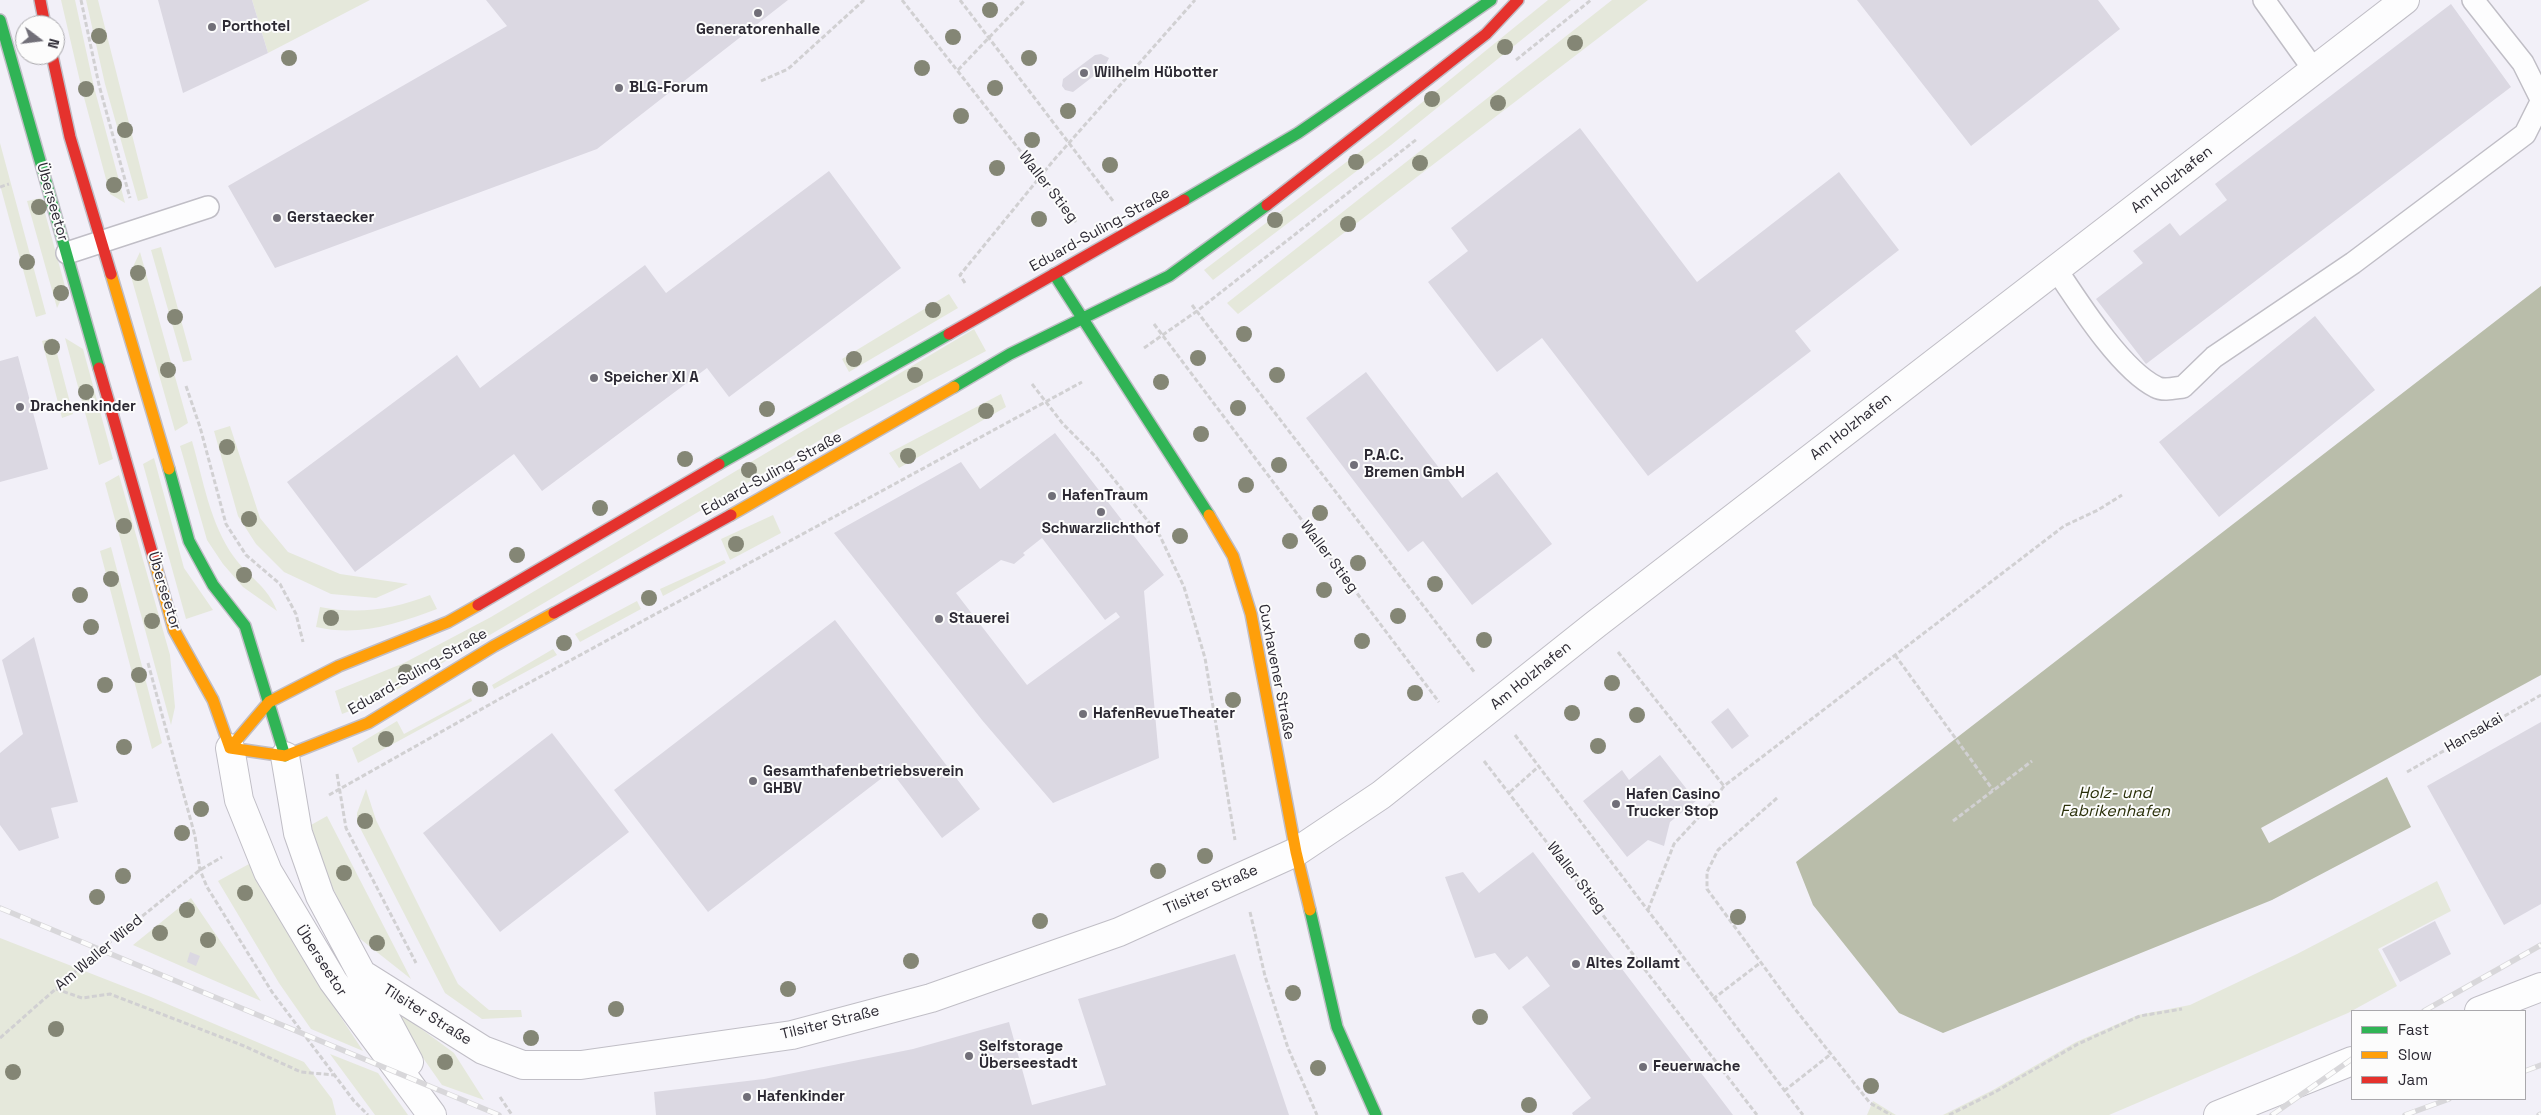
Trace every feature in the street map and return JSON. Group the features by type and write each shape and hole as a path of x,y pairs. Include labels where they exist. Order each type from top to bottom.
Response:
{"street":[{"path":"40,0 43,15"},
{"name":"Eduard-Suling-Straße","path":"230,748 269,702 339,666 448,622 808,413 1134,230 1298,133 1491,0"},
{"name":"Eduard-Suling-Straße","path":"230,748 285,756 368,723 494,646 802,476 1010,354 1169,276 1278,197 1486,34 1518,0"},
{"name":"Am Holzhafen","path":"1296,852 1381,795 1596,624 2405,0"},
{"name":"Überseetor","path":"0,20 174,630 213,700 230,748 239,800 268,872 328,974 432,1115"},
{"name":"Überseetor","path":"54,65 70,137 189,541 213,585 245,626 285,756 294,815 320,896 437,1115"},
{"name":"Cuxhavener Straße","path":"1054,274 1202,502 1233,556 1251,614 1296,852 1337,1027 1376,1115"},
{"name":"Tilsiter Straße","path":"362,974 483,1050 523,1065 581,1065 792,1035 932,998 1119,932 1296,852"},
{"path":"2482,1010 2541,987"},
{"path":"2218,1115 2351,1062"}],"lane":[{"path":"2264,0 2314,70"},
{"path":"2056,269 2091,320 2136,374 2158,389 2183,387 2214,357 2353,262 2525,134 2541,100 2523,63 2473,0"},
{"path":"66,252 208,207"}],"path":[{"path":"761,81 788,69 864,0"},
{"name":"Waller Stieg","path":"902,0 1097,250"},
{"path":"960,0 1134,230"},
{"path":"958,70 1024,0"},
{"path":"960,275 1069,144 1196,0"},
{"path":"1513,62 1591,0"},
{"path":"294,815 512,692 1045,402 1162,336 1197,311 1420,136"},
{"path":"1169,276 1498,703 1515,734 1538,767 1803,1115"},
{"name":"Waller Stieg","path":"1131,294 1461,732 1510,792 1757,1115"},
{"path":"1045,402 1063,424 1095,456 1160,536 1184,587 1205,658 1222,773 1241,876 1265,976 1288,1048 1317,1115"},
{"path":"1648,911 1674,844 1711,804 1724,786 2064,526 2098,510 2122,495"},
{"path":"1596,624 1724,786"},
{"path":"1895,655 1993,790"},
{"path":"147,660 195,836 200,870 207,886 272,992 354,1101 368,1115"},
{"name":"Hansakai","path":"2407,772 2541,695"},
{"path":"1953,821 2032,761"},
{"path":"1510,792 1538,767"},
{"path":"1777,798 1718,850 1707,872 1707,889 1760,963 1870,1103 1891,1115"},
{"name":"Am Waller Wied","path":"0,1038 101,949 200,870 254,838"},
{"path":"1713,999 1760,963"},
{"path":"56,989 82,998 110,994 244,1046 301,1072 334,1075"},
{"path":"1948,1115 1995,1092 2087,1040 2140,1016 2182,1009"},
{"path":"1784,1091 1831,1054"}],"shaded area":[{"path":"61,0 75,0 94,87 125,203 110,194 82,90"},
{"path":"86,0 98,0 148,198 138,201 105,84"},
{"path":"252,0 370,0 268,53"},
{"path":"1548,0 1571,0 1391,145 1213,280 1204,270 1382,135"},
{"path":"1612,0 1648,0 1238,314 1227,303"},
{"path":"0,143 46,314 36,317 0,185"},
{"path":"41,198 66,290 57,308 27,201"},
{"path":"161,247 192,360 183,362 151,250"},
{"path":"140,252 188,423 175,431 130,273"},
{"path":"949,294 958,308 849,372 842,359"},
{"path":"974,329 986,351 837,430 383,698 342,714 335,691 404,663 491,617"},
{"path":"53,338 73,414 62,418 42,341"},
{"path":"65,338 83,349 113,459 99,465"},
{"path":"1001,394 1006,407 899,468 889,453"},
{"path":"230,426 260,518 288,552 340,574 408,584 376,598 331,594 284,572 256,544 238,516 214,431"},
{"path":"192,441 208,501 226,544 234,557 263,588 277,611 243,587 223,564 207,540 180,446"},
{"path":"154,458 184,568 213,610 186,619 143,464"},
{"path":"119,475 170,655 175,707 171,725 105,483"},
{"path":"773,515 781,533 730,560 721,539"},
{"path":"111,547 162,743 152,749 100,551"},
{"path":"724,560 726,563 663,596 660,589"},
{"path":"430,595 437,609 407,620 362,630 347,631 316,627 320,607 349,610 376,609 403,604"},
{"path":"637,601 641,609 580,642 575,634"},
{"path":"553,649 557,655 494,689 492,685"},
{"path":"471,698 472,701 358,763 352,748 397,721 404,734"},
{"path":"366,789 376,820 458,984 489,1010 521,1010 522,1017 482,1019 445,993 357,822 357,813"},
{"path":"327,816 411,979 354,934 321,862 311,825"},
{"path":"249,864 304,961 363,1051 311,1029 279,983 218,881"},
{"path":"2437,881 2451,911 2378,949 2397,986 2348,1013 2109,1115 1943,1115 1993,1090 2076,1042 2138,1015 2190,1005 2297,954"},
{"path":"191,898 261,1001 133,945"},
{"path":"0,938 151,997 304,1062 332,1099 336,1115 0,1115"},
{"path":"397,1011 454,1053 484,1100 442,1085 423,1058"},
{"path":"330,1054 378,1073 408,1115 375,1115"},
{"path":"1873,1101 1896,1115 1867,1115"}],"water":[{"name":"Holz- und Fabrikenhafen","path":"2541,286 2541,675 2261,828 2269,843 2387,777 2411,827 2272,900 1943,1033 1899,1013 1813,905 1796,862"}],"building":[{"name":"Porthotel","path":"158,0 252,0 268,53 183,93"},
{"path":"486,0 788,0 597,149 275,268 228,186 507,26"},
{"path":"1857,0 2098,0 2120,29 1971,146"},
{"path":"2451,4 2511,87 2146,364 2096,299 2143,263 2133,251 2170,223 2180,236 2227,200 2215,184"},
{"name":"Wilhelm Hübotter","path":"1101,54 1109,58 1104,68 1073,92 1065,90 1062,86 1063,79 1095,55"},
{"path":"1580,128 1697,282 1839,172 1899,250 1795,331 1811,351 1648,476 1542,338 1497,372 1428,282 1468,251 1451,228"},
{"name":"Speicher XI A","path":"829,171 901,268 729,397 707,368 542,491 514,454 355,572 287,482 457,355 480,388 645,265 666,293"},
{"path":"2315,316 2375,390 2219,517 2159,442"},
{"path":"18,356 48,469 0,482 0,361"},
{"path":"1366,372 1462,498 1497,472 1552,544 1472,605 1423,541 1408,552 1306,418"},
{"name":"Stauerei","path":"1055,433 1164,575 1144,591 1159,758 1053,803 982,720 834,533 961,462 980,489","holes":["1042,538 1105,620 1116,612 1120,617 1027,685 956,593 1001,560 1014,564 1025,555 1023,553"]},
{"name":"Gesamthafenbetriebsverein GHBV","path":"835,620 980,809 942,838 891,771 708,912 614,790"},
{"path":"34,637 78,802 51,808 59,838 19,851 0,825 0,753 23,734 2,660"},
{"path":"1728,708 1749,736 1732,749 1711,722"},
{"path":"2541,722 2541,904 2504,925 2427,786"},
{"path":"552,733 629,832 500,932 423,833"},
{"path":"1660,755 1696,801 1670,822 1664,846 1648,840 1627,857 1583,801 1622,770 1629,780"},
{"name":"Altes Zollamt","path":"1533,852 1733,1115 1573,1115 1572,1113 1591,1098 1522,1007 1550,986 1527,956 1509,970 1495,953 1475,958 1445,877 1463,872 1479,893"},
{"path":"2435,921 2451,954 2400,982 2382,949"},
{"path":"190,952 200,956 196,966 187,962"},
{"path":"1235,954 1289,1115 656,1115 654,1092 764,1079 913,1049 1009,1022 1032,1105 1106,1085 1078,999"}],"railway":[{"path":"0,908 499,1115"},
{"path":"2426,1010 2541,945"},
{"path":"2272,1115 2351,1060"},
{"path":"2526,1071 2541,1065"},
{"path":"2405,1115 2446,1100"}],"traffic: fast":[{"path":"1184,200 1298,133 1491,0"},
{"path":"0,20 99,368"},
{"path":"954,387 1010,354 1169,276 1267,205"},
{"path":"1054,274 1209,515"},
{"path":"719,464 949,334"},
{"path":"169,469 189,541 213,585 245,626 285,756"},
{"path":"1310,910 1337,1027 1376,1115"}],"traffic: slow":[{"path":"111,274 169,469"},
{"path":"731,515 954,387"},
{"path":"1209,515 1233,556 1251,614 1296,852 1310,910"},
{"path":"153,556 174,630 213,700 230,748"},
{"path":"230,748 269,702 339,666 448,622 478,605"},
{"path":"230,748 285,756 368,723 494,646 554,613"}],"traffic: jam":[{"path":"40,0 43,15"},
{"path":"1267,205 1486,34 1518,0"},
{"path":"54,65 70,137 111,274"},
{"path":"949,334 1184,200"},
{"path":"99,368 153,556"},
{"path":"478,605 719,464"},
{"path":"554,613 731,515"}],"place":[{"name":"Generatorenhalle","path":"758,13"},
{"name":"Porthotel","path":"212,27"},
{"name":"Wilhelm Hübotter","path":"1084,73"},
{"name":"BLG-Forum","path":"619,88"},
{"name":"Gerstaecker","path":"277,218"},
{"name":"Speicher XI A","path":"594,378"},
{"name":"Drachenkinder","path":"20,407"},
{"name":"P.A.C. Bremen GmbH","path":"1354,465"},
{"name":"HafenTraum","path":"1052,496"},
{"name":"Schwarzlichthof","path":"1101,512"},
{"name":"Stauerei","path":"939,619"},
{"name":"HafenRevueTheater","path":"1083,714"},
{"name":"Gesamthafenbetriebsverein GHBV","path":"753,781"},
{"name":"Hafen Casino Trucker Stop","path":"1616,804"},
{"name":"Altes Zollamt","path":"1576,964"},
{"name":"Selfstorage Überseestadt","path":"969,1056"},
{"name":"Feuerwache","path":"1643,1067"},
{"name":"Hafenkinder","path":"747,1097"}]}
